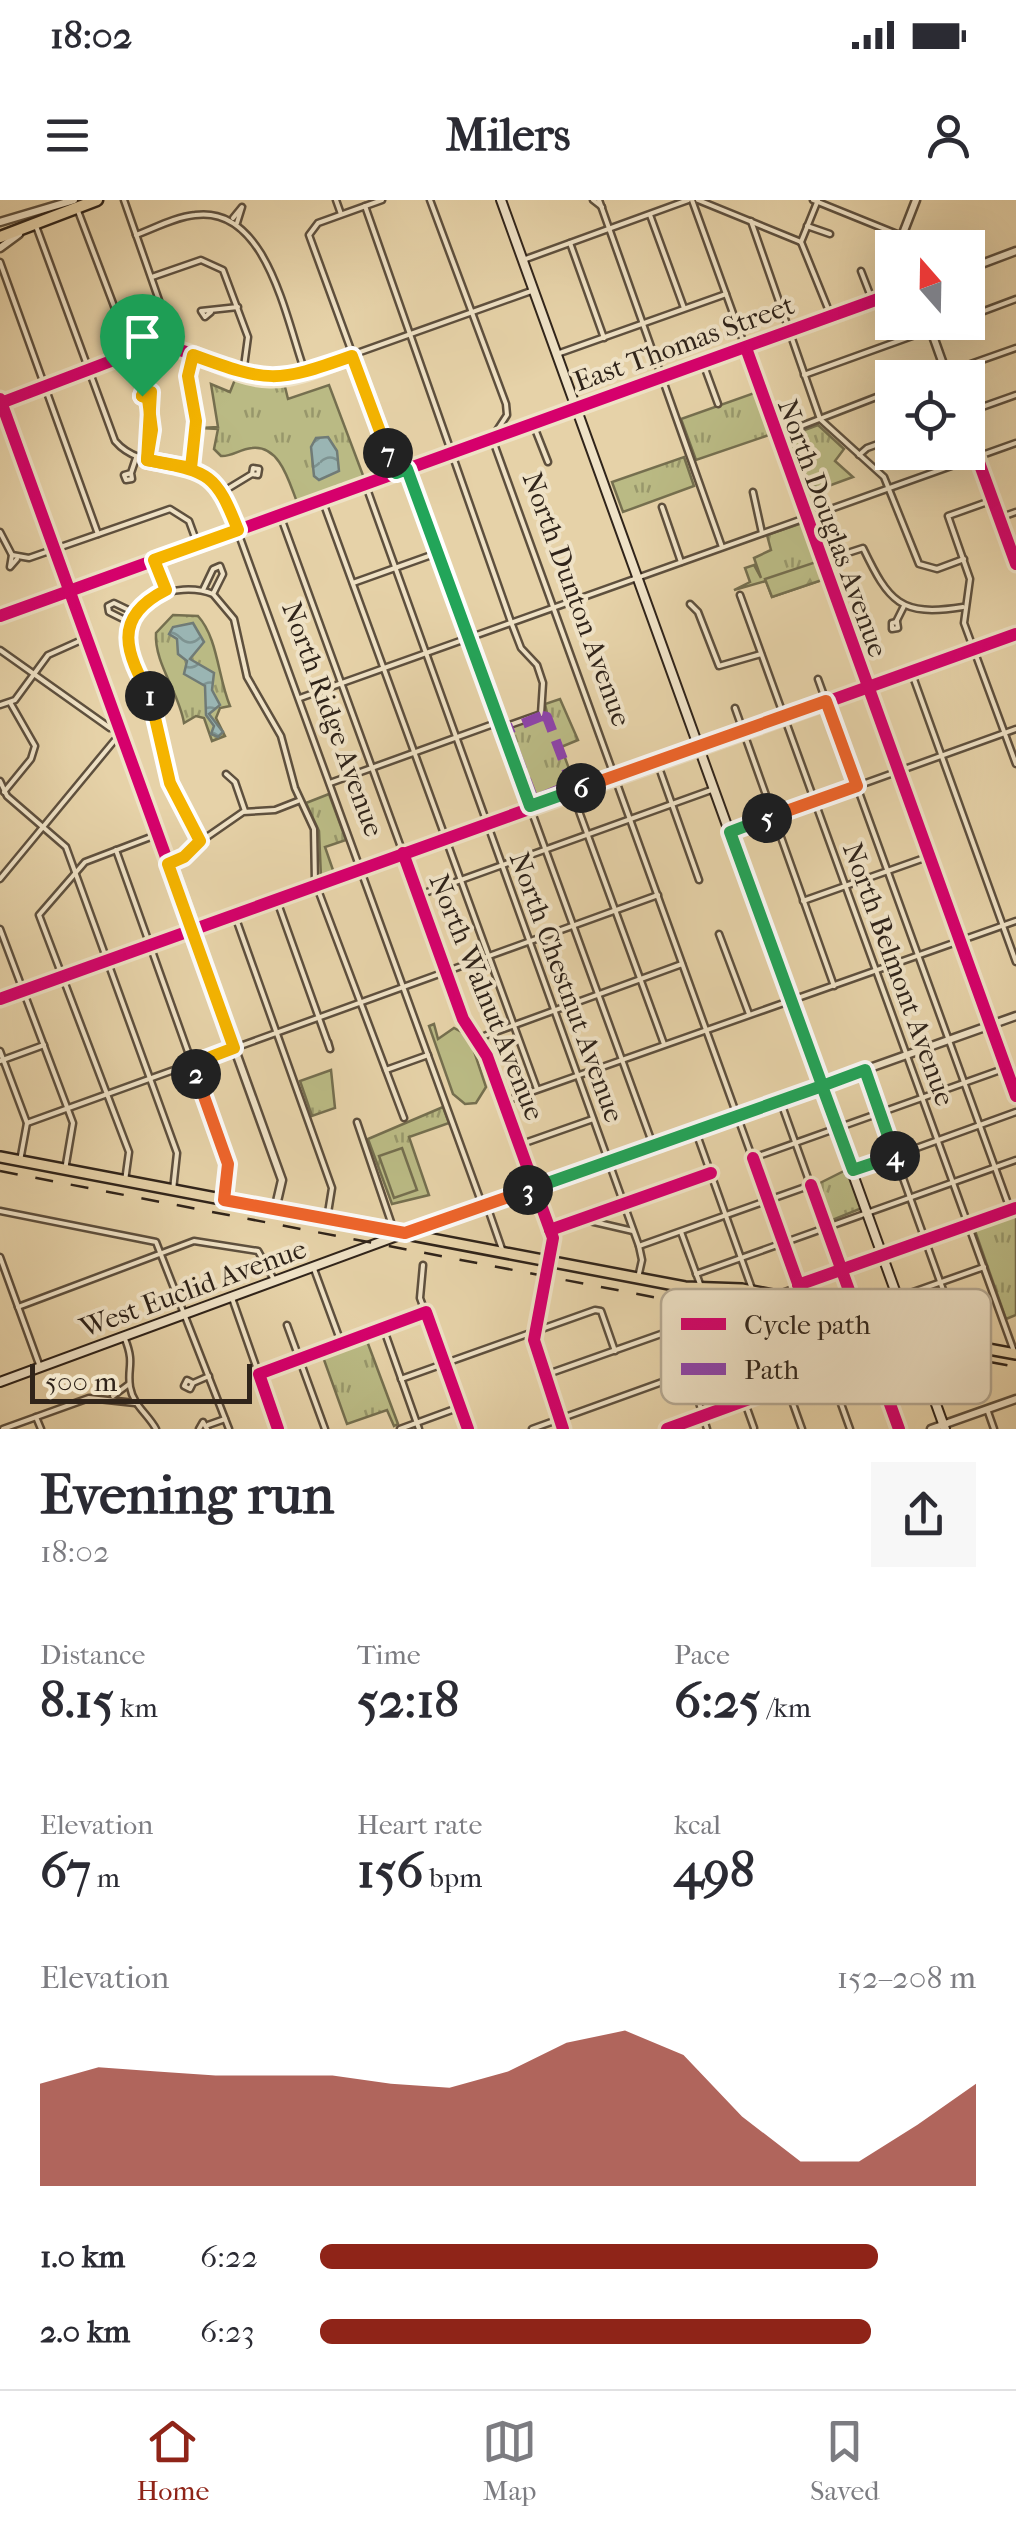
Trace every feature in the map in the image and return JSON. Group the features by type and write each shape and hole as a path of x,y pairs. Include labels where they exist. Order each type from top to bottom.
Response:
{"highway":[{"path":"0,234 86,200"},
{"path":"0,234 98,200"}],"main road":[{"path":"501,200 896,1289"},
{"path":"0,1157 638,1278 715,1289"},
{"path":"381,1229 388,1235 385,1241"},
{"name":"West Euclid Avenue","path":"0,1382 404,1233"},
{"name":"West Euclid Avenue","path":"345,1257 404,1233"}],"street":[{"path":"0,222 72,200"},
{"path":"0,248 36,226 108,200"},
{"path":"124,200 161,306 164,346"},
{"path":"336,200 341,214"},
{"path":"382,200 341,214 309,232 396,473"},
{"path":"430,200 506,404 506,415 492,438"},
{"path":"596,200 644,323 722,547"},
{"path":"523,260 693,200 801,242"},
{"name":"North Douglas Avenue","path":"693,200 1016,1096"},
{"path":"904,230 916,200"},
{"path":"831,317 801,242 816,201 887,230"},
{"path":"330,783 456,737 542,711 543,683 538,665 520,648 449,454 442,416 365,206"},
{"path":"78,211 131,351"},
{"path":"136,236 198,214 234,222 256,241 305,372"},
{"path":"650,215 684,308"},
{"path":"751,222 820,419 884,477 919,564 937,569 964,560"},
{"path":"36,226 111,436 136,458 191,468 210,476 223,491 252,474"},
{"path":"807,226 830,234"},
{"path":"570,244 604,338"},
{"path":"985,262 1016,252"},
{"path":"152,276 207,261 226,274 249,344 243,374"},
{"path":"0,262 98,534"},
{"path":"861,271 872,302"},
{"path":"276,1210 282,1180 168,864 118,740 86,638 0,402 131,351 164,346 243,374 279,379 534,290"},
{"path":"557,354 726,294"},
{"path":"985,310 1016,299"},
{"name":"East Thomas Street","path":"0,616 875,301"},
{"path":"210,312 238,307"},
{"path":"804,375 893,340"},
{"path":"985,360 1016,348"},
{"path":"191,468 196,421 188,376 193,355"},
{"path":"703,363 718,404"},
{"path":"985,406 1016,395"},
{"path":"778,435 875,398"},
{"path":"147,460 152,430 148,399"},
{"path":"533,424 548,462"},
{"name":"North Dunton Avenue","path":"492,438 799,1289"},
{"path":"985,454 1016,443"},
{"path":"859,455 875,445"},
{"path":"131,473 136,458"},
{"path":"407,469 653,1146"},
{"path":"300,698 940,470"},
{"path":"982,470 1016,564"},
{"name":"North Chestnut Avenue","path":"365,484 639,1246 642,1260 638,1278"},
{"name":"North Ridge Avenue","path":"223,491 503,1252"},
{"path":"753,492 762,533"},
{"path":"323,500 536,1090"},
{"path":"993,500 948,516 970,584 964,623 1016,764"},
{"path":"662,507 681,562"},
{"path":"0,532 15,556 54,549 170,509 189,521 198,545"},
{"path":"999,518 1016,512"},
{"name":"North Walnut Avenue","path":"280,515 463,1019 504,1102 550,1230 549,1261 535,1332"},
{"path":"823,561 864,548 878,582 904,606 931,612 964,607"},
{"path":"354,583 438,553"},
{"path":"154,560 166,590"},
{"path":"203,590 213,569 220,566 222,574 213,594"},
{"path":"200,841 170,783 156,711 128,655 131,623 166,590 203,590 213,594 235,623 245,672 281,736 300,800 314,829 318,884 404,1118"},
{"name":"North Belmont Avenue","path":"740,595 1015,1354"},
{"path":"131,623 109,612 108,606 114,603 137,614"},
{"path":"690,604 698,612 719,666 761,654"},
{"path":"896,622 904,606"},
{"path":"0,999 1016,634"},
{"path":"0,705 11,704 48,655 86,638"},
{"path":"0,650 114,727"},
{"path":"911,671 1016,962"},
{"path":"792,1289 1013,1208 995,1168 818,679"},
{"path":"4,792 31,759 35,746 11,704"},
{"path":"735,708 834,986"},
{"path":"730,832 1016,729"},
{"path":"0,879 118,740"},
{"path":"657,762 699,880"},
{"path":"226,774 235,782 245,811"},
{"path":"0,780 4,792 64,843 178,1156 172,1190"},
{"path":"419,895 714,789"},
{"path":"572,792 664,1044"},
{"path":"168,864 184,857 200,841 245,811 274,810 300,800"},
{"path":"124,1181 130,1152 66,975 39,915 75,870 156,835"},
{"path":"116,850 228,1164 224,1200"},
{"path":"803,901 930,856"},
{"path":"27,1123 658,895"},
{"path":"276,898 328,1042"},
{"path":"234,914 332,1188 328,1219"},
{"path":"504,1102 1016,921"},
{"path":"0,928 74,1128 66,1170"},
{"path":"719,934 749,1014"},
{"path":"476,1039 682,964"},
{"name":"West Euclid Avenue","path":"404,1233 1016,1016"},
{"path":"2,1061 44,1045"},
{"path":"0,1051 27,1123 20,1161"},
{"path":"386,1070 428,1055"},
{"path":"753,1158 1006,1068"},
{"path":"865,1070 943,1289"},
{"path":"780,1100 848,1289"},
{"path":"853,1170 1016,1112"},
{"path":"520,1146 593,1119"},
{"path":"357,1122 404,1233"},
{"path":"696,1130 752,1289"},
{"path":"696,1274 1016,1160"},
{"path":"550,1230 711,1173"},
{"path":"639,1246 810,1185"},
{"path":"0,1211 156,1242 228,1429"},
{"path":"580,1219 633,1231"},
{"path":"681,1231 702,1288"},
{"path":"18,1307 201,1240 258,1251 266,1259 274,1282"},
{"path":"0,1258 40,1368"},
{"path":"423,1266 420,1298 468,1429"},
{"path":"921,1289 984,1267"},
{"path":"313,1268 342,1344"},
{"path":"232,1298 278,1429"},
{"path":"401,1379 600,1311 616,1351"},
{"path":"259,1374 426,1312"},
{"path":"287,1326 325,1429"},
{"path":"384,1330 418,1426"},
{"path":"535,1332 534,1345 563,1429"},
{"path":"545,1375 661,1335"},
{"path":"124,1337 134,1365 130,1384 135,1403 156,1429"},
{"path":"193,1383 209,1376"},
{"path":"532,1429 661,1383"},
{"path":"108,1397 130,1384"},
{"path":"3,1429 90,1398 135,1403"},
{"path":"931,1429 1016,1399"},
{"path":"700,1404 707,1429"},
{"path":"667,1429 733,1404"},
{"path":"745,1404 754,1428"},
{"path":"793,1404 802,1429"},
{"path":"841,1404 850,1429"},
{"path":"890,1404 899,1429"},
{"path":"400,1429 418,1426 460,1407"},
{"path":"987,1409 994,1429"},
{"path":"36,1417 41,1429"},
{"path":"199,1429 201,1422 208,1427 225,1419"}],"green space":[{"path":"236,377 284,383 288,399 329,385 364,478 297,502 287,475 270,452 252,448 221,456 214,449 218,429 200,428 218,427 211,384 230,392"},
{"path":"757,392 772,434 696,460 681,419"},
{"path":"818,425 844,449 835,461 853,477 804,495 783,438"},
{"path":"684,457 694,486 623,512 612,482"},
{"path":"805,522 825,579 772,597 766,581 734,590 750,582 745,568 754,565 761,578 754,558 771,550 767,535"},
{"path":"819,561 825,579 772,597 765,579"},
{"path":"173,615 198,616 214,647 230,706 220,708 216,718 225,736 212,741 204,718 196,716 184,723 159,655 156,633"},
{"path":"560,699 578,740 561,747 575,785 532,801 506,729 547,713 545,704"},
{"path":"329,794 346,840 325,847 334,873 321,877 319,831 306,803"},
{"path":"434,1024 438,1039 454,1028 469,1036 486,1087 476,1103 465,1104 453,1094 429,1026"},
{"path":"331,1070 335,1108 312,1116 300,1081"},
{"path":"443,1107 449,1123 409,1137 429,1195 392,1204 368,1139"},
{"path":"402,1148 417,1190 394,1198 379,1156"},
{"path":"848,1169 862,1208 830,1221 814,1186"},
{"path":"1016,1213 1016,1315 1006,1319 974,1228"},
{"path":"367,1341 398,1424 394,1426 387,1410 347,1424 323,1357"}],"water":[{"path":"328,437 337,451 339,471 319,480 314,476 311,447 316,438"},
{"path":"193,623 204,642 190,659 214,673 212,690 220,705 209,714 223,732 218,737 211,734 214,726 206,715 205,686 184,674 187,661 178,654 177,639 169,634 173,627"}],"railway":[{"path":"0,1171 661,1299"},
{"path":"991,1362 1016,1367"}],"marked path":[{"path":"542,716 547,717 572,784 534,800 507,730 542,716"}],"cycle path":[{"path":"0,616 875,300"},
{"path":"1,403 148,347 179,350 238,373 269,379 301,375 352,356 396,473"},
{"path":"746,348 1016,1096"},
{"path":"0,399 192,929"},
{"path":"982,470 1016,564"},
{"path":"0,999 1016,634"},
{"path":"403,853 463,1019 487,1056 553,1238 534,1340 563,1429"},
{"path":"753,1158 800,1289"},
{"path":"550,1230 711,1173"},
{"path":"811,1185 849,1289"},
{"path":"798,1285 1016,1208"},
{"path":"278,1429 259,1374 426,1312 468,1429"},
{"path":"667,1429 736,1404"},
{"path":"890,1404 899,1429"}],"route":[{"path":"142,396 144,390 151,392 148,399 152,430 151,437 147,460 150,461 191,468 196,421 188,376 193,355 255,378 268,379 290,377 352,356 396,473 407,469 530,806 826,701 857,786 730,832 822,1086 865,1070 895,1156 853,1170 822,1086 405,1233 224,1200 230,1172 192,1064 234,1048 168,864 184,857 200,841 170,783 156,711 131,662 126,640 137,614 150,599 166,590 154,560 238,530 223,491 210,476 191,468 147,460 152,430 151,420 148,399 142,396"}]}
